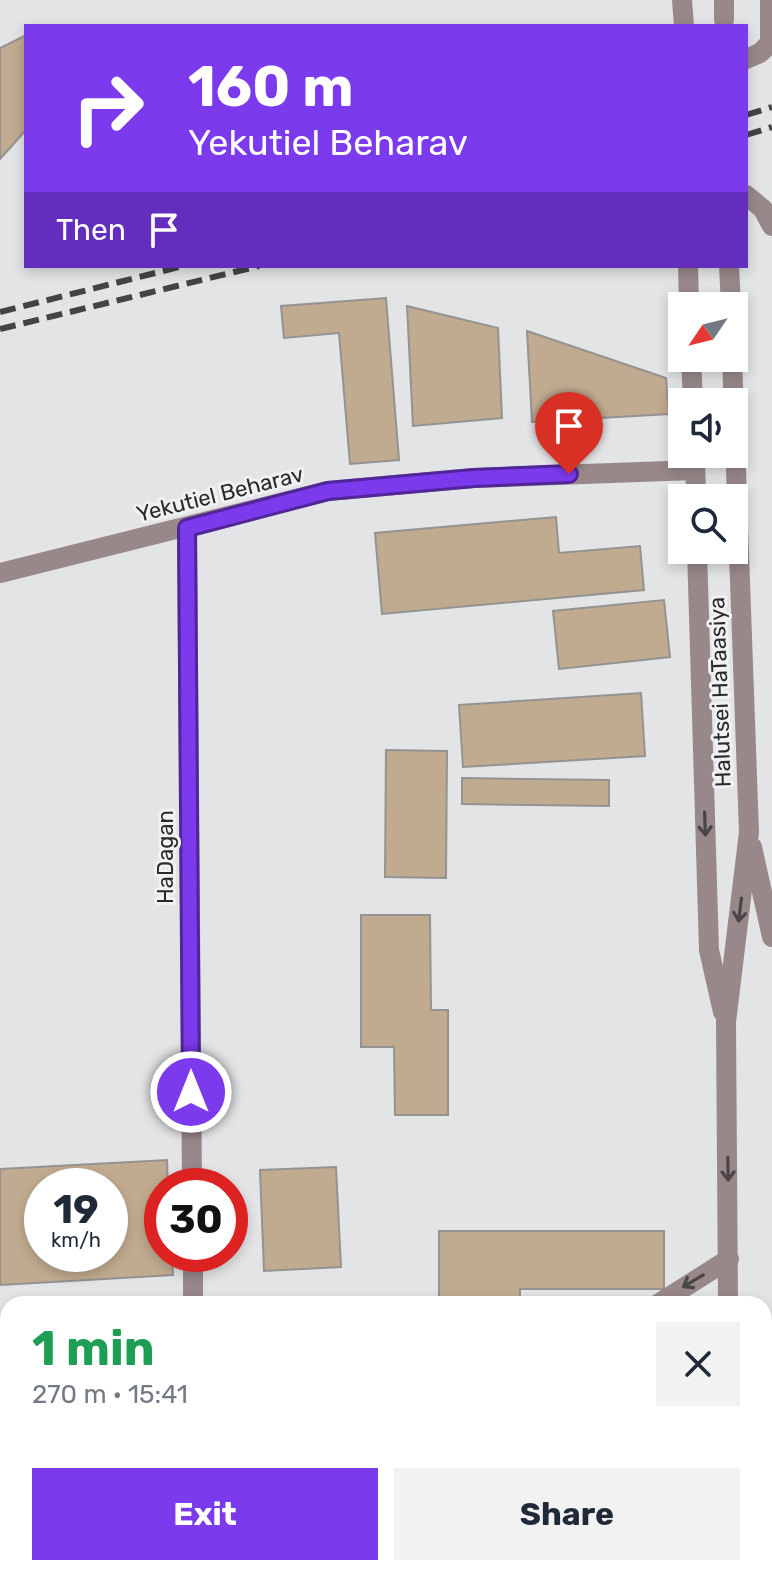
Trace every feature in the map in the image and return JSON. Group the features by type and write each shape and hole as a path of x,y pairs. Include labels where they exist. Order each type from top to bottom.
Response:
{"street":[{"path":"682,0 684,24"},
{"path":"748,58 760,53 770,43 770,0"},
{"path":"748,197 763,209 772,226"},
{"path":"688,268 689,292"},
{"path":"729,268 730,292"},
{"name":"Halutsei HaTaasiya","path":"728,1296 726,1022 749,832 733,372"},
{"name":"Yekutiel Beharav","path":"0,573 328,491 668,464"},
{"name":"HaDagan","path":"187,528 192,1168"},
{"path":"697,564 709,950 726,1022"},
{"name":"Halutsei HaTaasiya","path":"749,832 772,937"},
{"path":"671,1296 729,1259"},
{"path":"193,1272 193,1296"}],"building":[{"path":"24,36 24,132 0,159 0,48"},
{"path":"386,298 399,460 350,464 339,333 284,338 281,306"},
{"path":"407,306 498,328 502,418 413,426"},
{"path":"527,331 666,378 668,414 532,422"},
{"path":"556,517 559,553 640,546 644,590 382,614 375,533"},
{"path":"664,600 670,657 559,669 553,611"},
{"path":"641,693 645,756 463,767 459,705"},
{"path":"386,750 447,751 446,878 385,877"},
{"path":"462,778 609,780 609,806 462,804"},
{"path":"361,915 430,915 431,1010 448,1010 448,1115 395,1115 394,1047 361,1047"},
{"path":"167,1160 167,1168 144,1168 144,1272 173,1272 173,1275 0,1285 0,1169"},
{"path":"336,1167 341,1267 264,1271 260,1170"},
{"path":"439,1231 664,1231 664,1289 520,1289 520,1296 439,1296"}],"railway":[{"path":"748,114 772,107"},
{"path":"748,134 772,127"},
{"path":"0,312 175,268"},
{"path":"0,329 251,268"}],"route":[{"path":"191,1092 187,528 328,491 474,478 569,474"}]}
